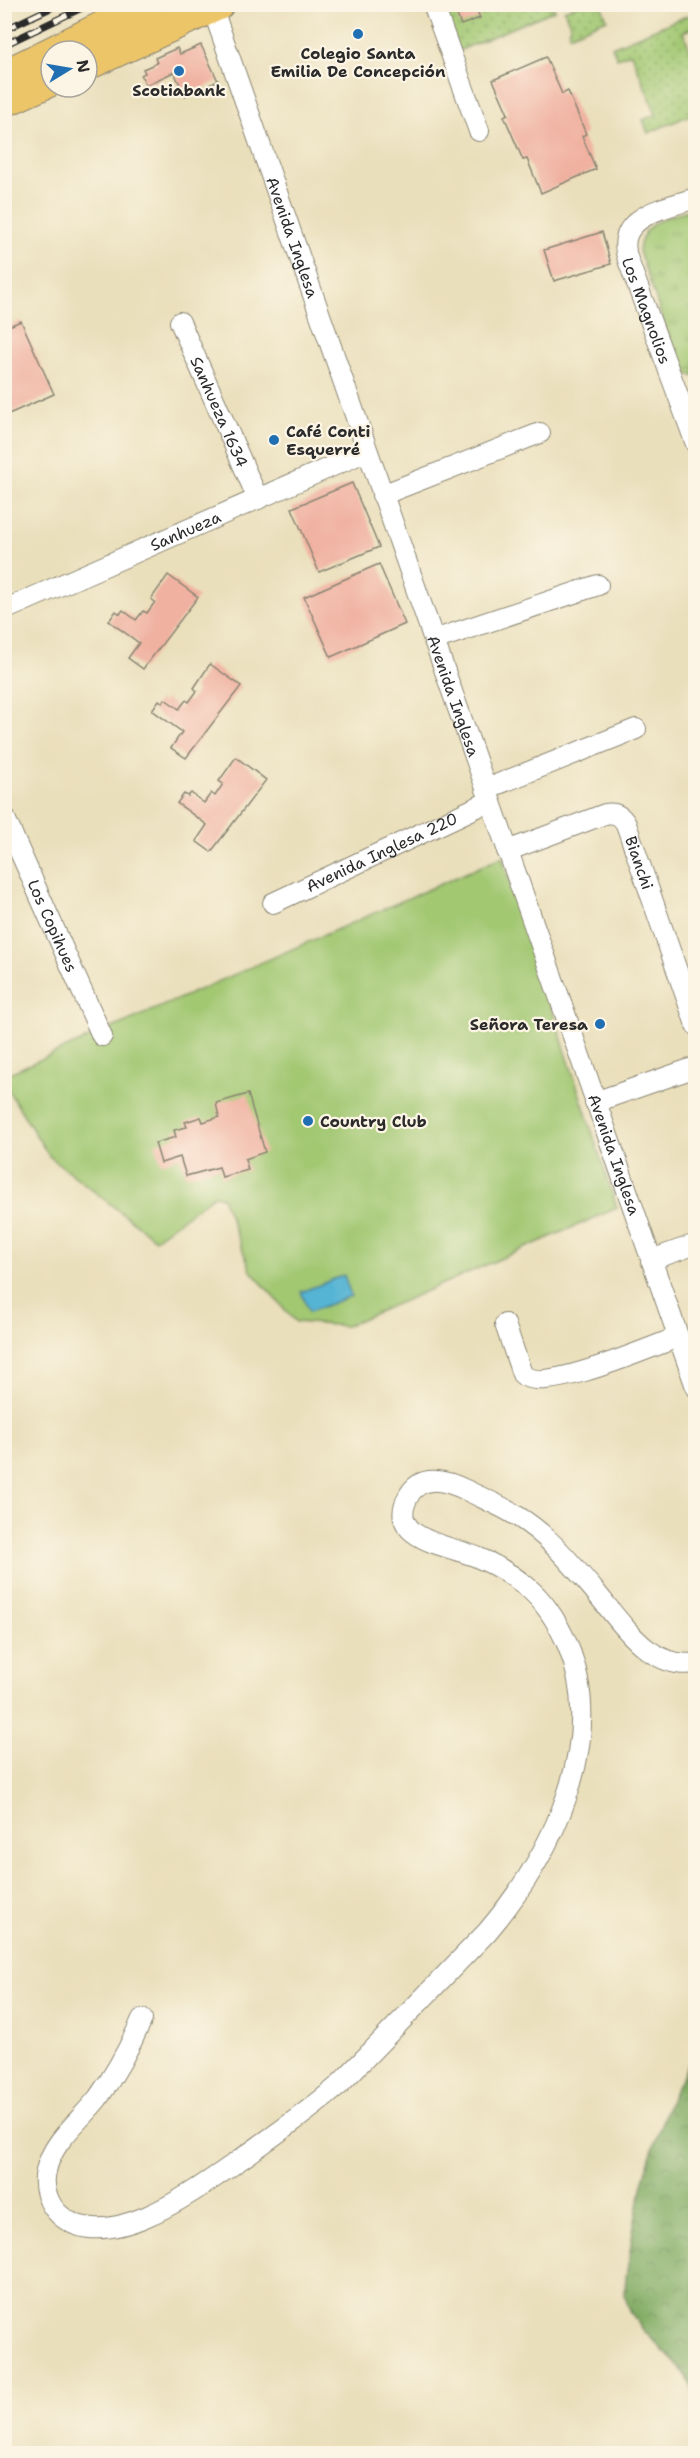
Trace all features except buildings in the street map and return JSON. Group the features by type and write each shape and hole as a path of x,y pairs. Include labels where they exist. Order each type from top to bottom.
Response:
{"main road":[{"path":"79,39 150,4"},
{"path":"99,58 213,5"},
{"path":"4,76 39,59"},
{"path":"4,101 39,85"}],"street":[{"path":"433,4 479,131"},
{"name":"Avenida Inglesa","path":"213,5 382,495 696,1387"},
{"name":"Los Magnolios","path":"694,430 628,260 624,243 628,230 637,220 696,198"},
{"name":"Sanhueza 1634","path":"180,322 258,499"},
{"path":"382,495 540,433"},
{"name":"Sanhueza","path":"4,610 367,451"},
{"path":"434,640 598,585"},
{"name":"Avenida Inglesa 220","path":"273,903 488,795 636,729"},
{"name":"Bianchi","path":"507,851 605,814 621,816 626,824 696,1024"},
{"name":"Los Copihues","path":"4,816 102,1036"},
{"path":"596,1102 696,1067"},
{"path":"651,1260 696,1244"},
{"path":"504,1324 522,1374 537,1382 591,1369 678,1337"},
{"path":"142,2019 110,2080 59,2143 46,2169 44,2180 49,2200 59,2214 78,2226 100,2228 126,2223 170,2206 188,2196 313,2108 338,2086 487,1932 507,1908 536,1864 561,1808 579,1741 580,1696 571,1654 554,1617 527,1586 487,1561 426,1541 412,1532 404,1516 405,1507 412,1490 419,1484 434,1480 452,1484 516,1515 556,1547 647,1649 674,1662 696,1663"}],"green space":[{"path":"552,4 555,10 458,51 441,5"},
{"path":"577,5 601,5 607,19 569,35 570,25 564,10"},
{"path":"691,14 695,27 683,32 695,62 695,113 648,133 643,120 656,114 631,53 617,58 612,47"},
{"path":"695,208 695,377 685,373 675,354 639,251 641,240 651,226 667,217"},
{"name":"Country Club","path":"502,857 617,1208 346,1326 296,1322 251,1271 222,1197 214,1195 155,1239 49,1156 5,1085 5,1075"},
{"path":"695,2043 695,2398 684,2373 632,2315 625,2290 635,2218 644,2178 662,2120 688,2065"}],"water":[{"path":"344,1275 351,1296 309,1312 301,1292"}],"railway":[{"path":"4,30 59,4"},
{"path":"4,45 90,4"}],"place":[{"name":"Colegio Santa Emilia De Concepción","path":"358,34"},
{"name":"Scotiabank","path":"179,71"},
{"name":"Café Conti Esquerré","path":"274,440"},
{"name":"Señora Teresa","path":"600,1024"},
{"name":"Country Club","path":"308,1121"}]}
